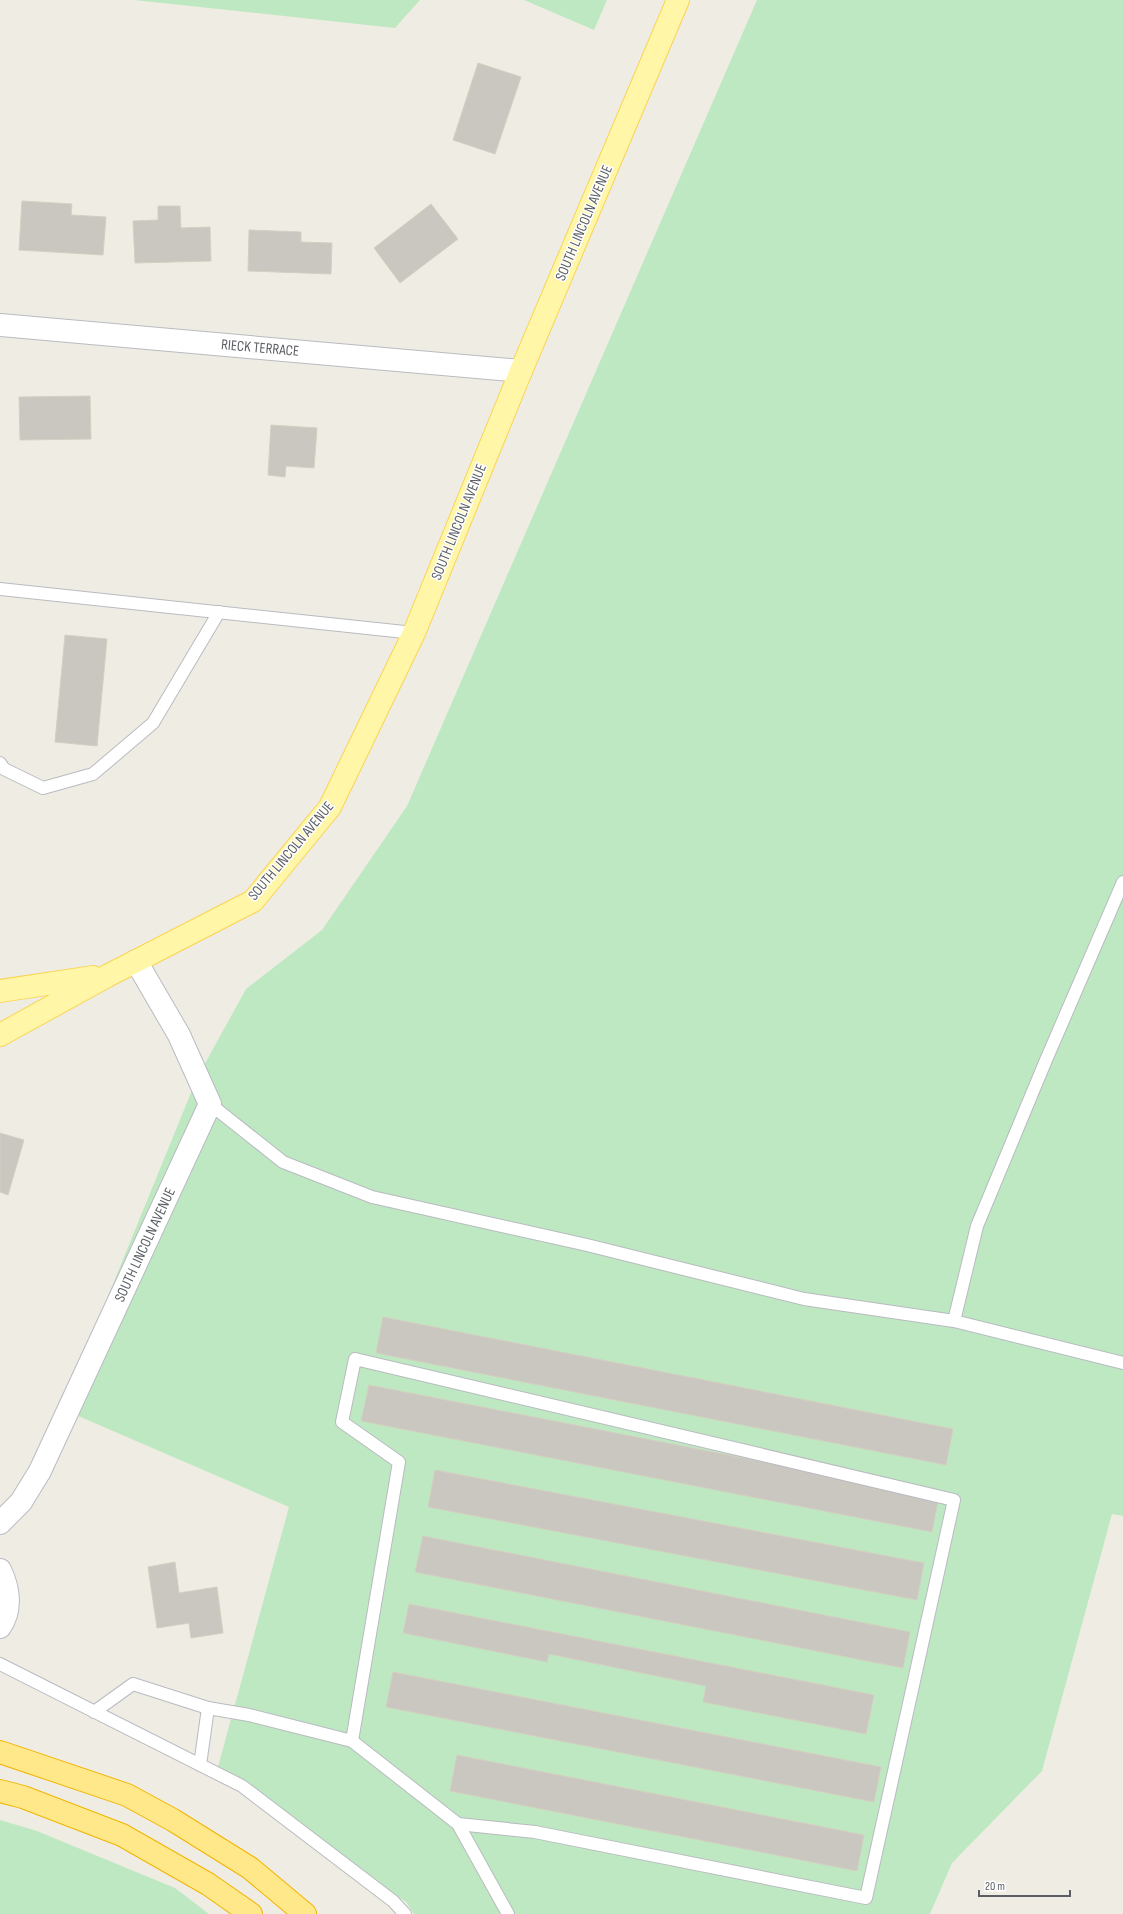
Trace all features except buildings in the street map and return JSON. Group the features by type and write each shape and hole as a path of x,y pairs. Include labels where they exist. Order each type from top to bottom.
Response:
{"highway":[{"path":"0,1752 127,1795 160,1813 250,1868 305,1914"},
{"path":"0,1791 23,1797 122,1835 208,1884 251,1914"}],"main road":[{"name":"SOUTH LINCOLN AVENUE","path":"0,1035 106,976 253,901 330,807 414,633 521,371 678,0"},
{"name":"SOUTH LINCOLN AVENUE","path":"0,991 106,976"}],"street":[{"name":"RIECK TERRACE","path":"0,325 521,371"},
{"path":"136,961 179,1036 210,1104"},
{"name":"SOUTH LINCOLN AVENUE","path":"0,1523 21,1502 40,1470 210,1104"},
{"path":"0,1570 6,1582 9,1602 4,1622 0,1628"}],"lane":[{"path":"0,589 414,633"},
{"path":"0,763 4,769 43,788 93,774 152,723 219,612"},
{"path":"954,1322 977,1226 1046,1060 1123,882"},
{"path":"210,1104 283,1162 372,1197 587,1245 804,1299 954,1322 1123,1363"},
{"path":"352,1741 399,1462 342,1422 355,1359 954,1500 866,1898 535,1832 458,1824"},
{"path":"0,1664 242,1786 393,1901 404,1914"},
{"path":"94,1712 133,1684 208,1708 249,1715 352,1741 458,1824 508,1914"},
{"path":"200,1764 208,1708"}],"green space":[{"path":"134,0 420,0 395,28"},
{"path":"524,0 607,0 594,30"},
{"path":"757,0 1123,0 1123,1516 1112,1514 1042,1771 952,1863 930,1914 414,1914 406,1902 216,1774 289,1507 62,1409 197,1078 246,989 322,930 407,806"},
{"path":"0,1820 37,1831 175,1888 209,1914 0,1914"}]}
